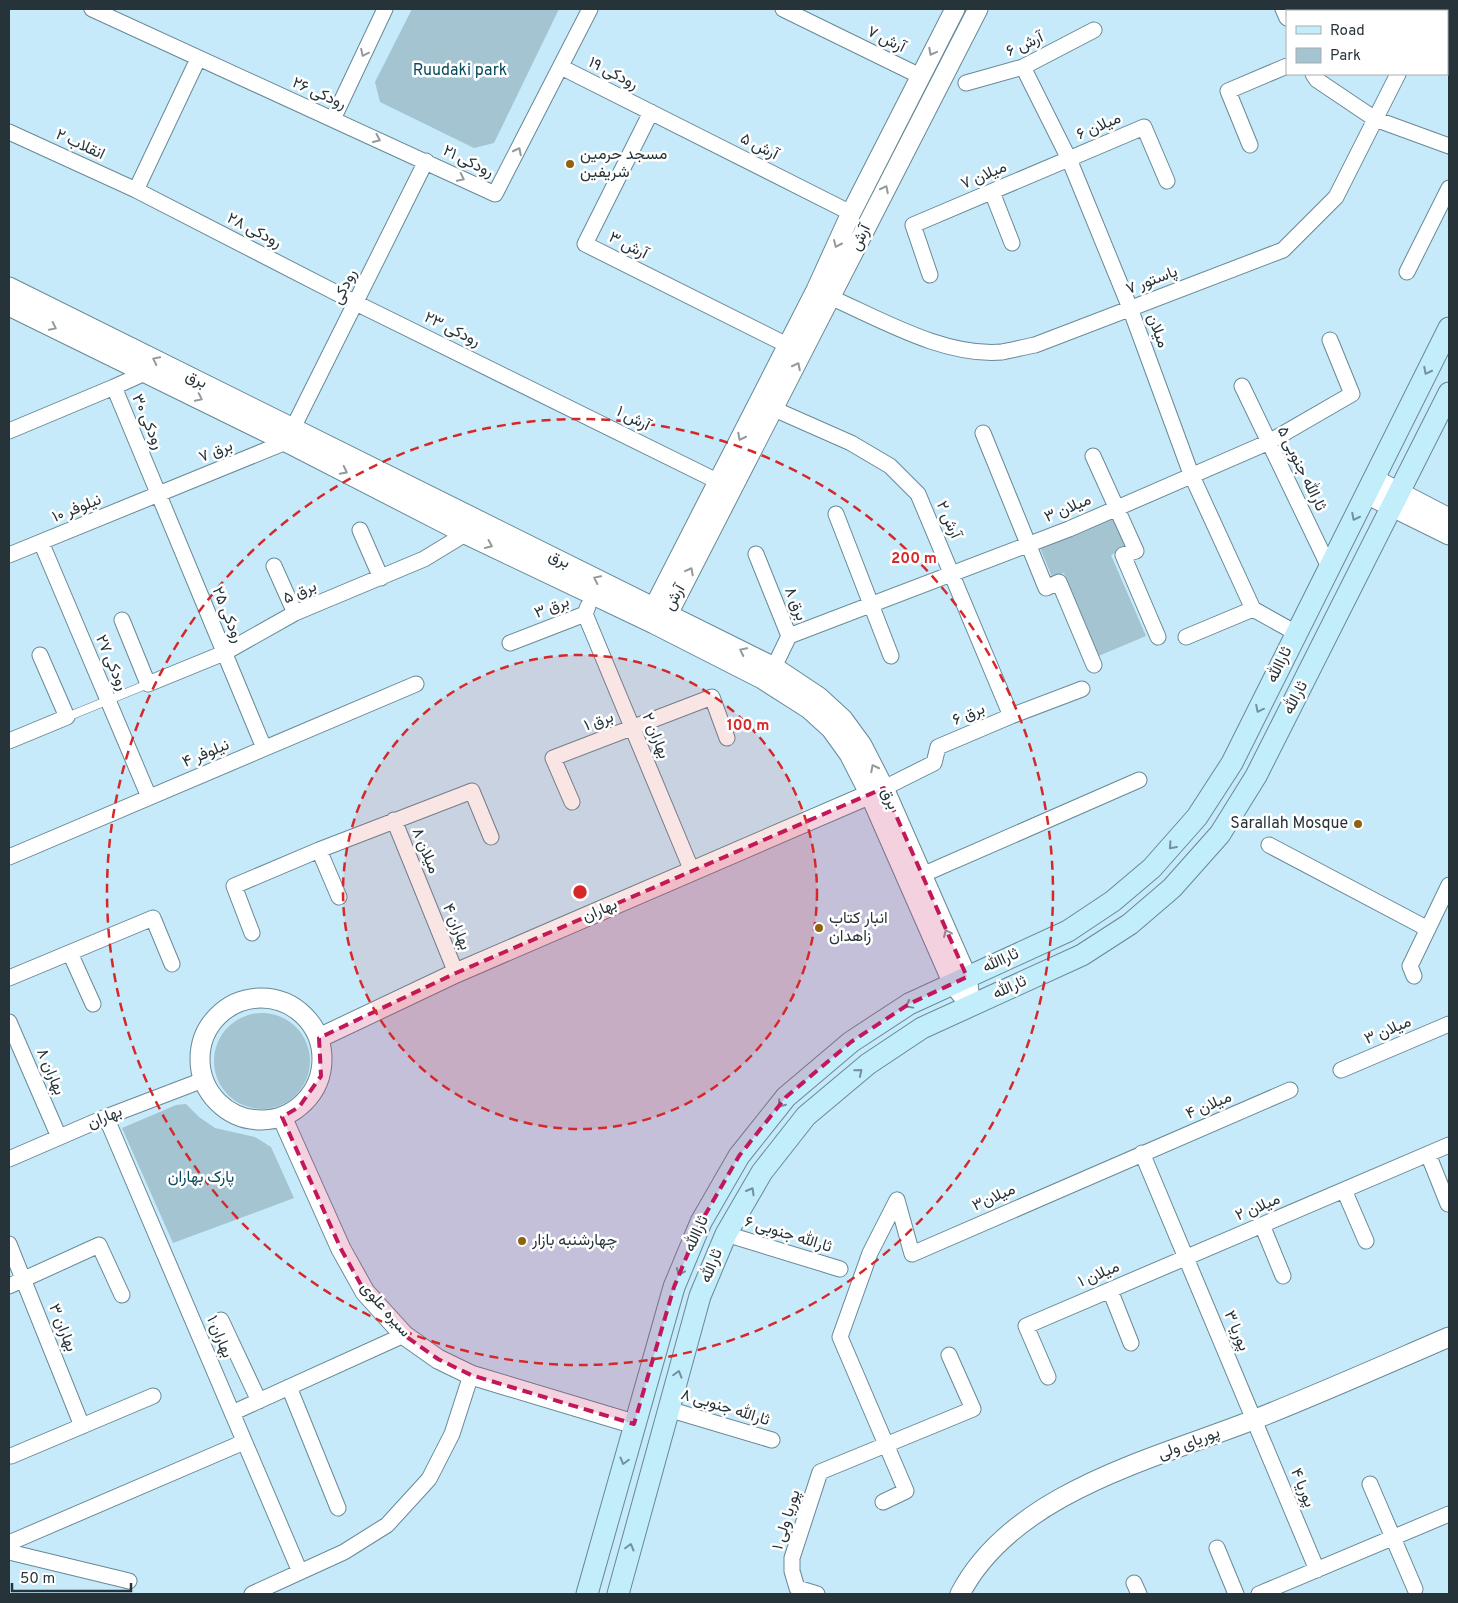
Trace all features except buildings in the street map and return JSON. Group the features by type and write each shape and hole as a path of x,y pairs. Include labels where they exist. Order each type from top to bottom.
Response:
{"main road":[{"name":"ثاراالله","path":"587,1594 674,1287 701,1222 739,1156 786,1097 851,1042 909,1004 1068,930 1113,901 1152,868 1197,817 1232,763 1449,328"},
{"name":"ثارالله","path":"618,1594 661,1432 700,1296 726,1234 762,1172 806,1116 868,1064 922,1028 1082,955 1130,924 1172,888 1220,834 1260,768 1449,393"},
{"path":"634,1424 661,1432"}],"street":[{"name":"رودکی ۲۶","path":"92,9 198,59 426,161"},
{"path":"333,119 386,9"},
{"path":"560,67 590,9"},
{"name":"آرش ۷","path":"782,9 920,76"},
{"name":"آرش","path":"658,615 719,482 767,406 787,345 824,294 851,213 955,9"},
{"name":"آرش","path":"658,615 824,294 885,189 979,9"},
{"name":"آرش ۶","path":"966,83 1023,67 1094,30"},
{"path":"136,190 198,59"},
{"path":"1250,145 1228,91 1286,66"},
{"name":"رودکی ۱۹","path":"560,67 650,112"},
{"name":"رودکی ۲۱","path":"426,161 496,194 560,67"},
{"name":"میلان","path":"1023,67 1069,159 1130,308 1191,474 1253,608"},
{"path":"1314,75 1317,80 1375,119 1449,146"},
{"name":"پاستور ۷","path":"824,294 914,335 948,346 1001,352 1035,345 1283,250 1336,197 1397,75"},
{"name":"آرش ۵","path":"650,112 851,213"},
{"name":"آرش ۳","path":"650,112 585,244 787,345"},
{"name":"میلان ۶","path":"1069,159 1144,127 1167,181"},
{"name":"انقلاب ۲","path":"9,132 136,190"},
{"name":"میلان ۷","path":"930,275 913,225 1069,159"},
{"name":"رودکی","path":"290,435 426,161"},
{"path":"1407,272 1449,188"},
{"name":"رودکی ۲۸","path":"136,190 356,303"},
{"path":"992,192 1012,243"},
{"name":"برق","path":"9,286 290,435 465,534 594,594 658,615 809,709 831,729 877,791 922,875 960,981"},
{"name":"رودکی ۲۳","path":"356,303 532,388"},
{"name":"برق","path":"9,306 147,372 290,435 658,615 774,667 819,697 843,719 862,745 877,791 960,981"},
{"name":"میلان ۳","path":"789,636 871,603 1028,545 1268,442 1352,394 1330,340"},
{"path":"114,387 147,372"},
{"name":"ثارالله جنوبی ۵","path":"1242,386 1329,567"},
{"name":"رودکی ۳۰","path":"9,431 114,387 158,494"},
{"name":"آرش ۱","path":"532,388 719,482"},
{"name":"آرش ۲","path":"767,406 851,443 890,466 918,494 953,573 1011,716"},
{"path":"983,434 1046,588 1059,582 1094,665"},
{"name":"برق ۷","path":"158,494 290,435"},
{"path":"1093,456 1136,551 1123,555 1158,637"},
{"path":"1370,486 1421,512 1449,535"},
{"name":"نیلوفر ۱۰","path":"9,556 158,494"},
{"name":"رودکی ۲۵","path":"158,494 264,748"},
{"path":"1421,512 1449,518"},
{"path":"836,514 891,656"},
{"path":"360,530 381,578"},
{"name":"برق ۵","path":"148,684 224,653 295,613 424,559 465,534"},
{"name":"رودکی ۲۷","path":"41,542 149,797"},
{"name":"برق ۸","path":"756,554 789,636 774,667"},
{"path":"274,566 295,613"},
{"name":"برق ۳","path":"510,643 585,614 594,594"},
{"path":"1186,638 1253,608 1296,633"},
{"name":"بهاران ۲","path":"585,614 692,871"},
{"path":"122,620 148,684"},
{"path":"9,741 67,717 40,655"},
{"name":"نیلوفر ۴","path":"9,856 416,684"},
{"name":"برق ۶","path":"877,791 934,763 938,747 1082,689"},
{"name":"برق ۱","path":"572,802 553,758 712,698 727,738"},
{"path":"922,875 1139,780"},
{"path":"252,934 234,886 319,850 472,791 491,837"},
{"name":"بهاران","path":"319,1038 456,973 877,791"},
{"name":"میلان ۸","path":"394,820 424,895"},
{"path":"1269,845 1428,929"},
{"path":"319,850 339,897"},
{"path":"1414,976 1410,966 1449,885"},
{"name":"بهاران ۴","path":"424,895 456,973"},
{"path":"9,978 153,918 172,964"},
{"path":"70,953 94,1004"},
{"path":"960,981 971,1006"},
{"path":"259,998 278,1000 295,1008 310,1021 319,1038 323,1057 320,1076 312,1093 299,1108 282,1117 264,1121 244,1118 227,1110 213,1097 203,1080 200,1062 202,1042 210,1025 223,1011 240,1002 259,998"},
{"name":"بهاران ۸","path":"9,1022 59,1137"},
{"name":"میلان ۳","path":"1341,1070 1449,1024"},
{"name":"بهاران","path":"9,1159 106,1117 203,1080"},
{"name":"میلان ۴","path":"1142,1153 1290,1090"},
{"name":"بهاران ۱","path":"106,1117 300,1572"},
{"name":"سیره علوی","path":"282,1117 341,1249 365,1292 404,1335 438,1359 471,1375 634,1424"},
{"path":"1366,1241 1344,1190 1449,1145"},
{"name":"میلان۳","path":"887,1444 840,1338 870,1253 897,1200 912,1254 1142,1153"},
{"name":"پوریا ۳","path":"1142,1153 1255,1419"},
{"path":"1428,1154 1448,1204"},
{"name":"میلان ۲","path":"1186,1258 1344,1190"},
{"path":"1262,1225 1283,1276"},
{"name":"ثارالله جنوبی ۶","path":"726,1234 840,1269"},
{"name":"بهاران ۳","path":"9,1244 82,1426"},
{"path":"9,1286 99,1245 122,1295"},
{"name":"میلان ۱","path":"1048,1377 1026,1326 1186,1258"},
{"path":"1110,1290 1131,1343"},
{"path":"221,1320 259,1401"},
{"path":"232,1413 404,1335"},
{"name":"پوریای ولی","path":"960,1594 985,1557 1029,1517 1080,1486 1255,1419 1449,1337"},
{"path":"883,1502 906,1491 887,1444 973,1409 949,1356"},
{"path":"252,1594 344,1552 387,1525 429,1479 452,1434 471,1375"},
{"path":"289,1387 338,1508"},
{"path":"11,1456 153,1396"},
{"name":"ثارالله جنوبی ۸","path":"668,1409 772,1440"},
{"name":"پوریا ۴","path":"1255,1419 1317,1570"},
{"path":"9,1543 244,1442"},
{"name":"پوریا ولی ۱","path":"817,1594 797,1588 792,1571 792,1558 820,1472 887,1444"},
{"path":"1370,1484 1415,1590"},
{"path":"1259,1594 1449,1514"},
{"path":"1217,1548 1236,1594"},
{"path":"9,1552 129,1581"}],"lane":[{"path":"67,717 148,684"}],"highlighted area":[{"path":"884,788 967,977 909,1004 851,1042 786,1097 739,1156 701,1222 674,1287 634,1424 471,1375 438,1359 404,1335 365,1292 341,1249 282,1117 299,1107 321,1076 319,1038 456,973"}],"green space":[{"name":"Ruudaki park","path":"412,9 559,9 494,143 474,148 380,102 375,82"},
{"path":"1114,517 1128,546 1111,555 1146,636 1096,657 1064,573 1052,577 1040,548"},
{"path":"262,1013 280,1017 296,1027 306,1043 310,1061 306,1079 296,1095 280,1105 262,1109 244,1105 228,1095 218,1079 214,1061 218,1043 228,1027 244,1017"},
{"name":"پارک بهاران","path":"186,1104 199,1117 215,1128 255,1137 271,1147 294,1198 173,1243 122,1128 176,1105"}],"place":[{"name":"مسجد حرمین شریفین","path":"570,164"},
{"name":"Sarallah Mosque","path":"1358,824"},
{"name":"انبار کتاب زاهدان","path":"819,928"},
{"name":"چهارشنبه بازار","path":"522,1241"}]}
